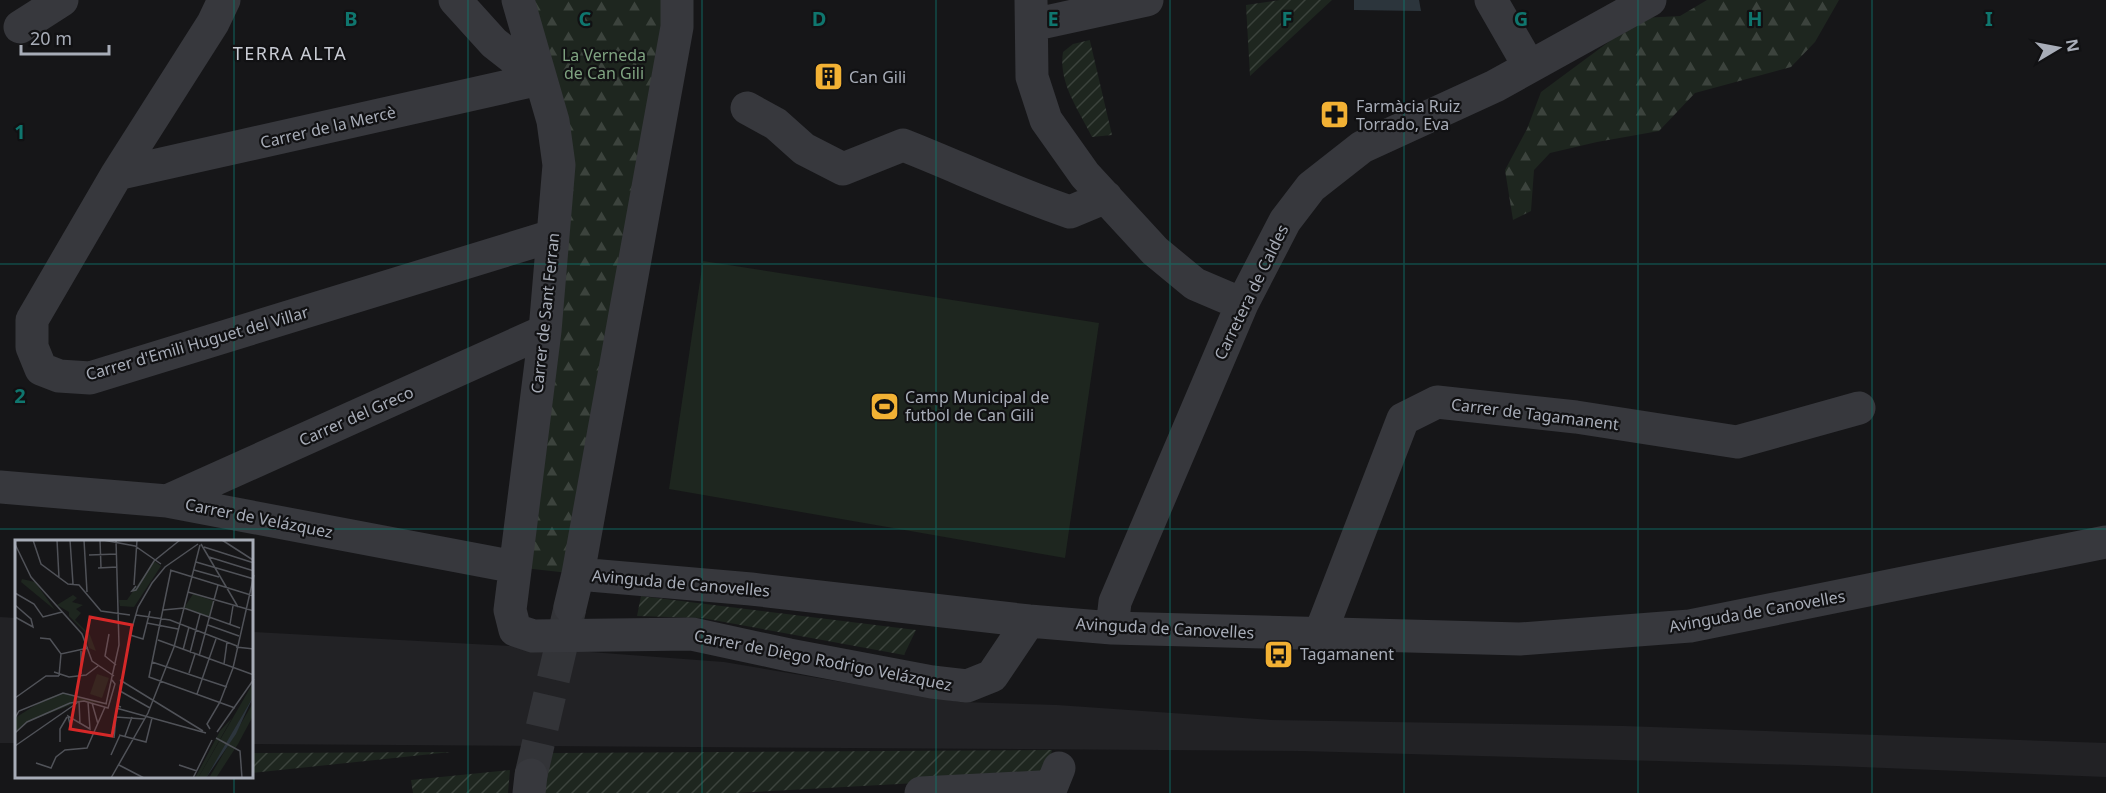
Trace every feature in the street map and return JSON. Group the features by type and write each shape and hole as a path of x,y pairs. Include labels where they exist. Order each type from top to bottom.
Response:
{"street":[{"path":"20,27 62,0"},
{"name":"Carrer d'Emili Huguet del Villar","path":"224,0 213,24 117,174 32,320 32,347 41,369 59,376 90,378 552,236"},
{"path":"454,0 494,43 540,80"},
{"name":"Carrer de Sant Ferran","path":"515,630 510,610 545,331 559,165 554,121 518,0"},
{"path":"570,607 578,574 676,27 677,0"},
{"path":"1147,0 1032,13 1032,77 1046,120 1085,175 1155,251 1195,284 1242,304"},
{"path":"1491,0 1529,66"},
{"name":"Carretera de Caldes","path":"1112,628 1114,602 1242,304 1285,221 1311,187 1362,147 1495,86 1650,0"},
{"name":"Carrer de la Mercè","path":"117,174 540,80"},
{"path":"747,108 776,124 804,149 843,169 903,145 961,167 1037,201 1070,212 1106,197"},
{"name":"Carrer del Greco","path":"167,501 545,331"},
{"name":"Carrer de Tagamanent","path":"1320,634 1403,419 1437,402 1576,417 1737,441 1859,408"},
{"name":"Carrer de Velázquez","path":"0,487 167,501 515,567"},
{"name":"Avinguda de Canovelles","path":"578,574 1112,628 1520,639 1690,626 2106,542"},
{"name":"Carrer de Diego Rodrigo Velázquez","path":"515,630 533,636 692,634 789,655 932,682 967,686 992,676 1029,621"},
{"path":"921,793 1049,782"}],"shaded area":[{"path":"1354,0 1419,0 1421,11 1354,10"},
{"path":"0,617 15,618 15,743 0,743"},
{"path":"254,632 510,646 724,662 960,702 1057,705 1272,720 1624,726 2106,743 2106,777 1836,766 1302,751 254,744"}],"green space":[{"name":"La Verneda de Can Gili","path":"518,0 677,0 578,574 515,567 559,165"},
{"path":"1280,0 1332,0 1250,76 1246,5"},
{"path":"1707,0 1839,0 1815,42 1791,67 1695,93 1659,131 1550,153 1534,170 1531,211 1513,220 1505,170 1527,129 1541,92 1641,18 1680,16"},
{"path":"1090,40 1112,135 1092,137 1071,96 1064,75 1063,52 1073,44"},
{"name":"Camp Municipal de futbol de Can Gili","path":"703,261 1099,323 1065,558 669,489"},
{"path":"641,596 916,630 904,655 702,618 637,616"},
{"path":"1052,750 1046,776 737,793 542,793 548,753"},
{"path":"451,752 254,773 254,753"},
{"path":"510,770 508,793 413,793 411,780"}],"tunnel":[{"path":"531,775 570,608"}],"place":[{"name":"Can Gili","path":"828,77"},
{"name":"Farmàcia Ruiz Torrado, Eva","path":"1335,115"},
{"name":"Camp Municipal de futbol de Can Gili","path":"884,406"},
{"name":"Tagamanent","path":"1279,654"}],"district":[{"name":"TERRA ALTA","path":"290,53"}]}
